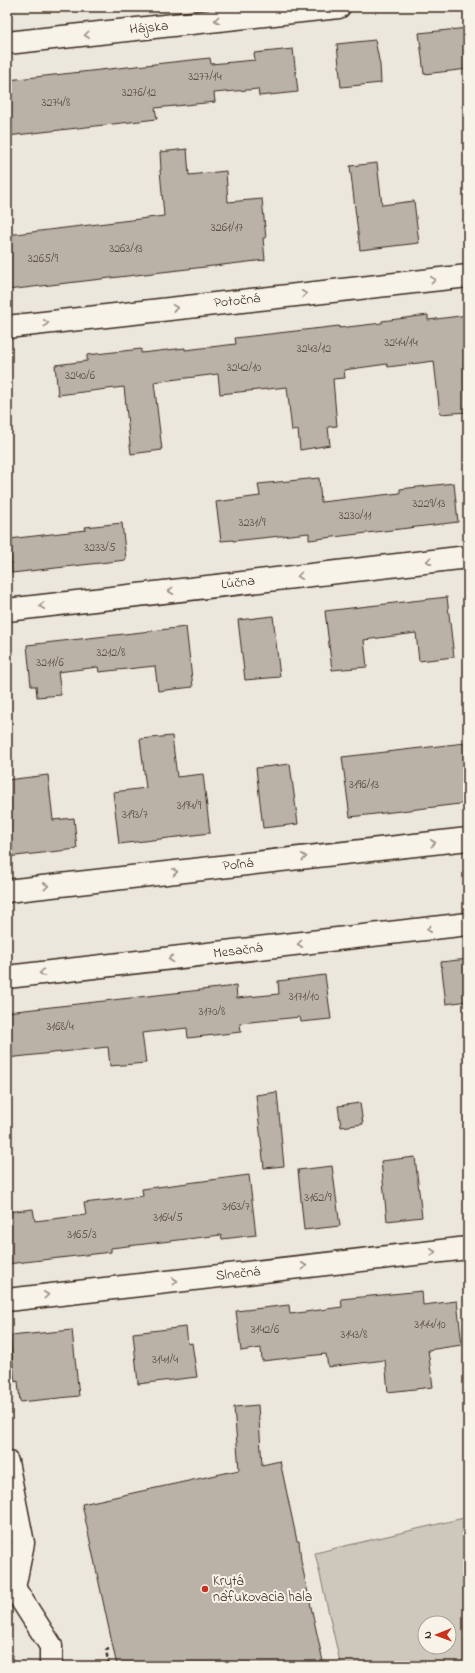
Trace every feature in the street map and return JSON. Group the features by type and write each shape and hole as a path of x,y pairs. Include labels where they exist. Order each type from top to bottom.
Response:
{"street":[{"name":"Hájska","path":"7,43 339,7"},
{"name":"Potočná","path":"7,327 468,276"},
{"name":"Lúčna","path":"7,610 468,557"},
{"name":"Poľná","path":"7,891 468,839"},
{"name":"Mesačná","path":"7,977 468,924"},
{"name":"Slnečná","path":"7,1300 468,1248"},
{"path":"7,1462 23,1543 10,1587 51,1646 51,1666"}],"path":[{"path":"109,1649 106,1650 109,1666"}],"shaded area":[{"path":"468,1517 468,1666 341,1666 315,1553"}],"building":[{"path":"468,28 468,69 424,74 419,33"},
{"path":"375,40 380,65 381,83 341,87 337,44"},
{"path":"293,49 298,92 259,96 258,89 214,93 215,102 155,108 157,119 7,136 7,112 11,112 8,80 210,58 211,64 255,60 254,53"},
{"path":"187,149 189,175 226,171 228,202 262,199 266,238 263,238 265,260 7,290 7,235 164,216 160,152"},
{"path":"377,163 382,205 414,201 419,243 360,250 350,166"},
{"path":"428,315 428,320 468,315 468,412 440,414 434,361 388,367 387,364 344,370 345,378 333,379 337,426 328,427 330,445 300,450 298,430 292,431 287,387 220,394 218,374 154,382 162,450 131,454 124,387 58,395 55,365 87,361 87,355 141,349 141,353 185,348 185,350 236,344 235,338 339,326 339,328 382,323 382,321"},
{"path":"319,478 321,502 400,493 400,489 454,483 458,522 309,540 309,533 221,541 216,502 260,496 258,484"},
{"path":"122,523 126,560 12,573 9,539 86,530 85,527"},
{"path":"447,597 454,657 419,661 416,633 364,640 367,667 332,670 325,611"},
{"path":"273,616 280,677 245,680 238,620"},
{"path":"186,627 193,687 158,691 155,666 99,672 98,667 58,672 61,695 37,697 36,686 31,686 27,645"},
{"path":"172,736 177,777 203,774 210,833 119,844 113,792 146,788 140,739"},
{"path":"465,743 468,771 468,803 350,817 342,757"},
{"path":"290,764 298,824 263,828 256,768"},
{"path":"48,775 53,820 74,818 77,849 7,857 7,780"},
{"path":"468,959 468,1001 446,1004 441,962"},
{"path":"325,975 331,1019 301,1022 300,1017 240,1023 241,1032 188,1038 187,1028 142,1033 146,1063 110,1066 108,1047 7,1058 7,1012 236,986 237,998 279,994 278,981"},
{"path":"277,1092 284,1166 264,1168 256,1095"},
{"path":"360,1103 363,1124 341,1127 338,1106"},
{"path":"415,1157 422,1217 387,1221 381,1161"},
{"path":"332,1166 340,1226 304,1230 298,1170"},
{"path":"249,1175 256,1235 222,1239 221,1235 111,1248 111,1252 7,1264 7,1212 33,1209 35,1221 86,1215 84,1203 143,1196 142,1189"},
{"path":"422,1291 423,1305 457,1301 462,1345 428,1350 433,1387 388,1392 385,1360 328,1367 326,1354 262,1361 261,1348 241,1351 236,1311 289,1305 290,1314 342,1307 341,1299"},
{"path":"186,1327 188,1344 192,1343 197,1377 138,1384 133,1333"},
{"path":"72,1330 79,1396 20,1402 18,1381 15,1382 10,1336"},
{"name":"Krytá nafukovacia hala","path":"258,1405 262,1465 280,1461 297,1541 299,1541 301,1561 324,1666 117,1666 82,1504 239,1470 234,1407"}],"place":[{"name":"Krytá nafukovacia hala","path":"205,1589"}]}
